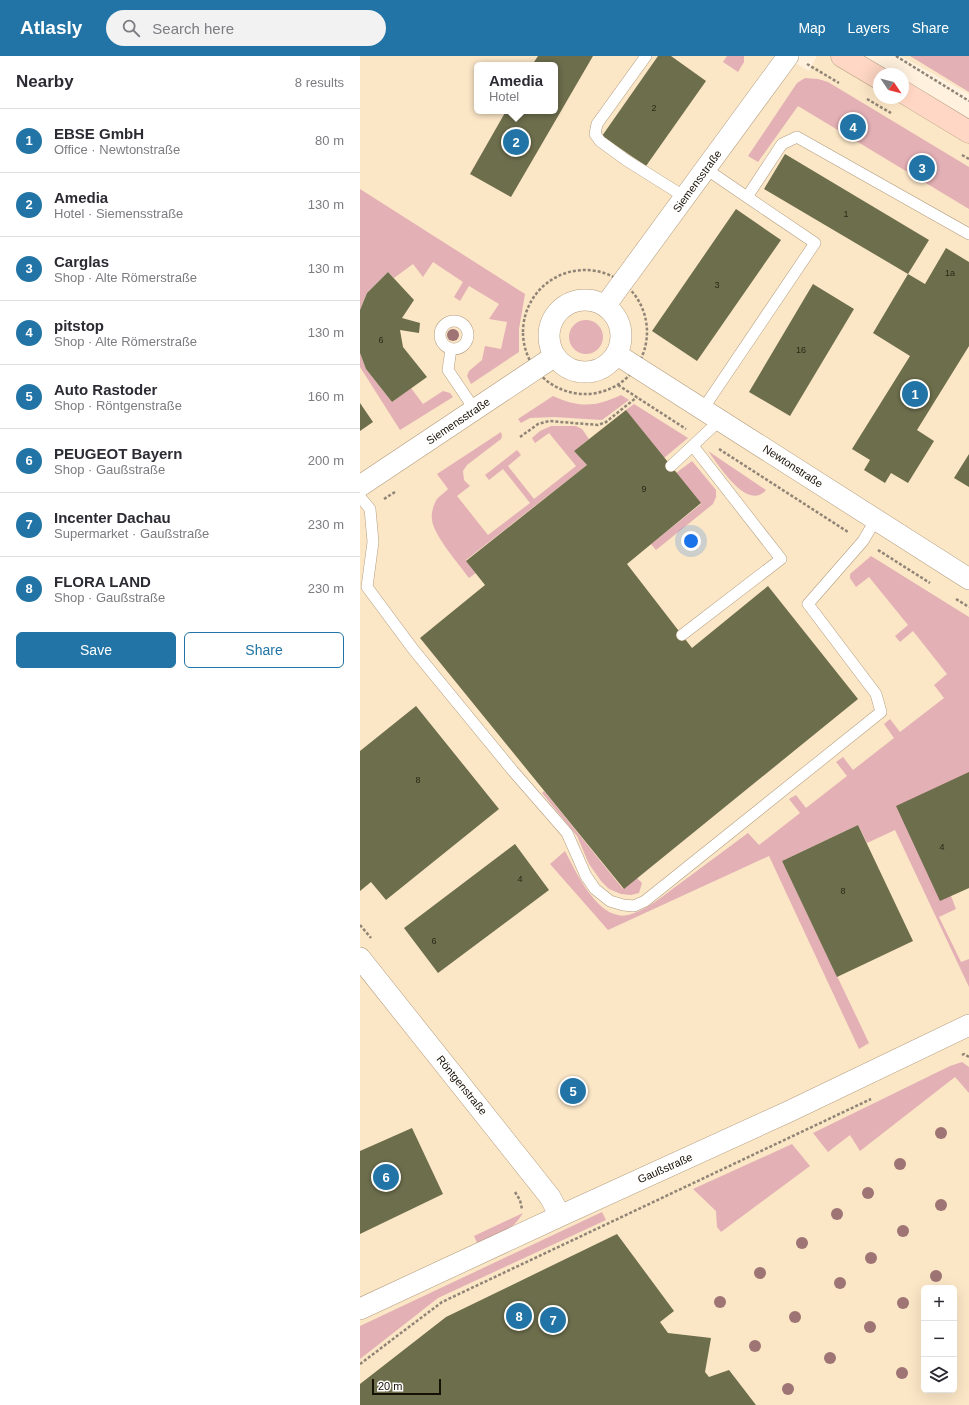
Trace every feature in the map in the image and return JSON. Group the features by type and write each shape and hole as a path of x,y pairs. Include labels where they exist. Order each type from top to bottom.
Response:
{"main road":[{"path":"842,56 873,74"},
{"path":"909,96 969,132"}],"street":[{"name":"Siemensstraße","path":"605,306 706,169 797,60"},
{"path":"585,299 596,301 605,306 613,313 619,322 621,333 620,344 616,354 608,363 598,369 586,372 574,370 564,365 555,356 550,346 549,335 551,323 556,313 574,301 585,299"},
{"name":"Newtonstraße","path":"616,354 969,579"},
{"name":"Siemensstraße","path":"360,486 555,356"},
{"name":"Röntgenstraße","path":"360,958 550,1196 560,1216"},
{"name":"Gaußstraße","path":"360,1308 790,1111 969,1025"}],"lane":[{"path":"646,56 597,124 595,134 600,141 626,160 685,197"},
{"path":"747,197 782,144 797,137 969,234"},
{"path":"671,466 701,438 712,414 815,243 706,169"},
{"path":"451,349 448,370 475,410"},
{"path":"682,636 781,560 693,446"},
{"path":"360,497 370,509 373,542 367,586 413,649 567,833 586,876 595,889 610,902 634,906 645,901 881,712 876,694 808,604 864,541 876,519"}],"path":[{"path":"896,56 969,101"},
{"path":"797,60 840,84"},
{"path":"860,96 894,115"},
{"path":"955,151 969,159"},
{"path":"585,269 605,273 623,282 635,295 644,310 647,327 645,348 643,356 637,367 629,377 618,385 602,393 584,395 567,392 550,385 534,370 525,353 522,328 526,310 534,295 547,282 565,273 585,269"},
{"path":"618,385 936,587"},
{"path":"520,437 538,424 549,421 598,424 606,422 637,397"},
{"path":"956,599 969,607"},
{"path":"957,1057 964,1054 969,1056"},
{"path":"360,1364 442,1302 873,1098"}],"shaded area":[{"path":"360,56 783,56 809,71 817,56 830,56 873,81 873,104 909,103 969,139 969,1405 360,1405"},
{"path":"727,56 744,56 744,62 738,72 723,62"},
{"path":"901,56 969,56 969,94"},
{"path":"910,56 969,56 969,92"},
{"path":"805,78 818,79 828,82 969,167 969,209 798,106 758,162 748,156 797,83"},
{"path":"360,189 525,294 519,329 519,352 471,384 467,376 469,371 482,360 485,346 501,349 507,322 489,319 499,304 469,286 460,301 454,297 463,282 433,262 423,277 413,264 394,278 388,272 367,293 360,310"},
{"path":"583,320 589,320 593,321 600,327 603,337 602,344 596,351 589,354 583,354 579,353 572,347 569,340 569,334 570,330 576,323"},
{"path":"360,353 366,369 392,402 411,388 423,404 443,391 450,393 453,397 400,430 360,367"},
{"path":"621,395 629,400 602,420 554,417 530,418 521,423 518,419 553,396 571,403 595,404"},
{"path":"634,404 688,438 664,458 626,410"},
{"path":"551,426 576,426 582,429 589,439 574,451 587,465 466,560 476,573 469,578 442,542 434,527 432,515 434,504 437,499 448,489 437,474 501,432 501,439 467,465 463,471 464,480 470,486 457,496 488,535 530,503 503,469 489,480 485,475 517,450 521,455 508,466 534,499 576,466 549,433 535,443 532,438 540,431"},
{"path":"708,451 766,490 758,495 750,495 742,491 726,475"},
{"path":"692,461 716,490 716,497 713,504 656,550 651,544 701,504 676,473"},
{"path":"871,556 969,617 969,772 951,896 956,909 939,917 961,962 969,959 969,987 895,830 867,843 858,825 782,861 869,1043 859,1049 769,856 608,930 550,864 565,851 586,889 601,906 609,912 621,916 636,912 661,898 748,833 759,845 800,813 789,799 796,795 806,808 847,776 836,762 843,757 853,770 894,738 884,724 890,719 900,732 944,698 934,685 947,674 913,631 900,642 895,636 908,625 869,577 856,587 850,578 850,574"},
{"path":"544,791 623,889 637,878 642,883 639,893 631,895 621,894 609,889 601,881 589,864 577,836 542,793"},
{"path":"962,1062 969,1067 969,1093 955,1077 860,1151 850,1135 828,1152 813,1133 950,1066"},
{"path":"792,1144 810,1166 721,1232 717,1227 716,1211 693,1189"},
{"path":"602,1212 606,1220 438,1298 360,1359 360,1326"},
{"path":"523,1213 514,1225 497,1236 478,1245 474,1236"}],"building":[{"path":"538,56 593,56 511,197 470,174 504,114 558,114 558,62 534,62"},
{"path":"658,56 671,56 706,81 646,166 602,136"},
{"path":"785,154 929,240 908,274 764,189"},
{"path":"736,209 781,240 697,361 652,331"},
{"path":"946,248 969,262 969,346 917,430 934,441 908,483 891,473 885,483 864,470 870,460 852,449 910,356 873,333 908,274 925,284"},
{"path":"388,272 414,300 402,318 420,323 419,333 400,330 403,347 427,377 392,402 366,369 360,353 360,310 367,293"},
{"path":"813,284 854,309 790,416 749,392"},
{"path":"360,403 373,422 360,431"},
{"path":"626,410 701,503 627,564 692,648 768,586 858,699 624,889 420,638 485,585 466,561 587,465 574,451"},
{"path":"969,454 969,487 954,478"},
{"path":"416,706 499,809 386,900 371,882 360,891 360,751"},
{"path":"969,772 969,888 940,901 896,806"},
{"path":"858,825 913,941 837,977 782,861"},
{"path":"515,844 549,890 438,973 404,928"},
{"path":"412,1128 443,1194 360,1234 360,1151"},
{"path":"617,1234 674,1311 660,1322 668,1333 711,1338 705,1372 709,1377 729,1370 756,1405 360,1405 360,1384 446,1317"}],"place":[{"name":"pitstop","path":"853,127"},
{"name":"Amedia","path":"516,142"},
{"name":"Carglas","path":"922,168"},
{"name":"EBSE GmbH","path":"915,394"},
{"name":"Auto Rastoder","path":"573,1091"},
{"name":"PEUGEOT Bayern","path":"386,1177"},
{"name":"FLORA LAND","path":"519,1316"},
{"name":"Incenter Dachau","path":"553,1320"}]}
